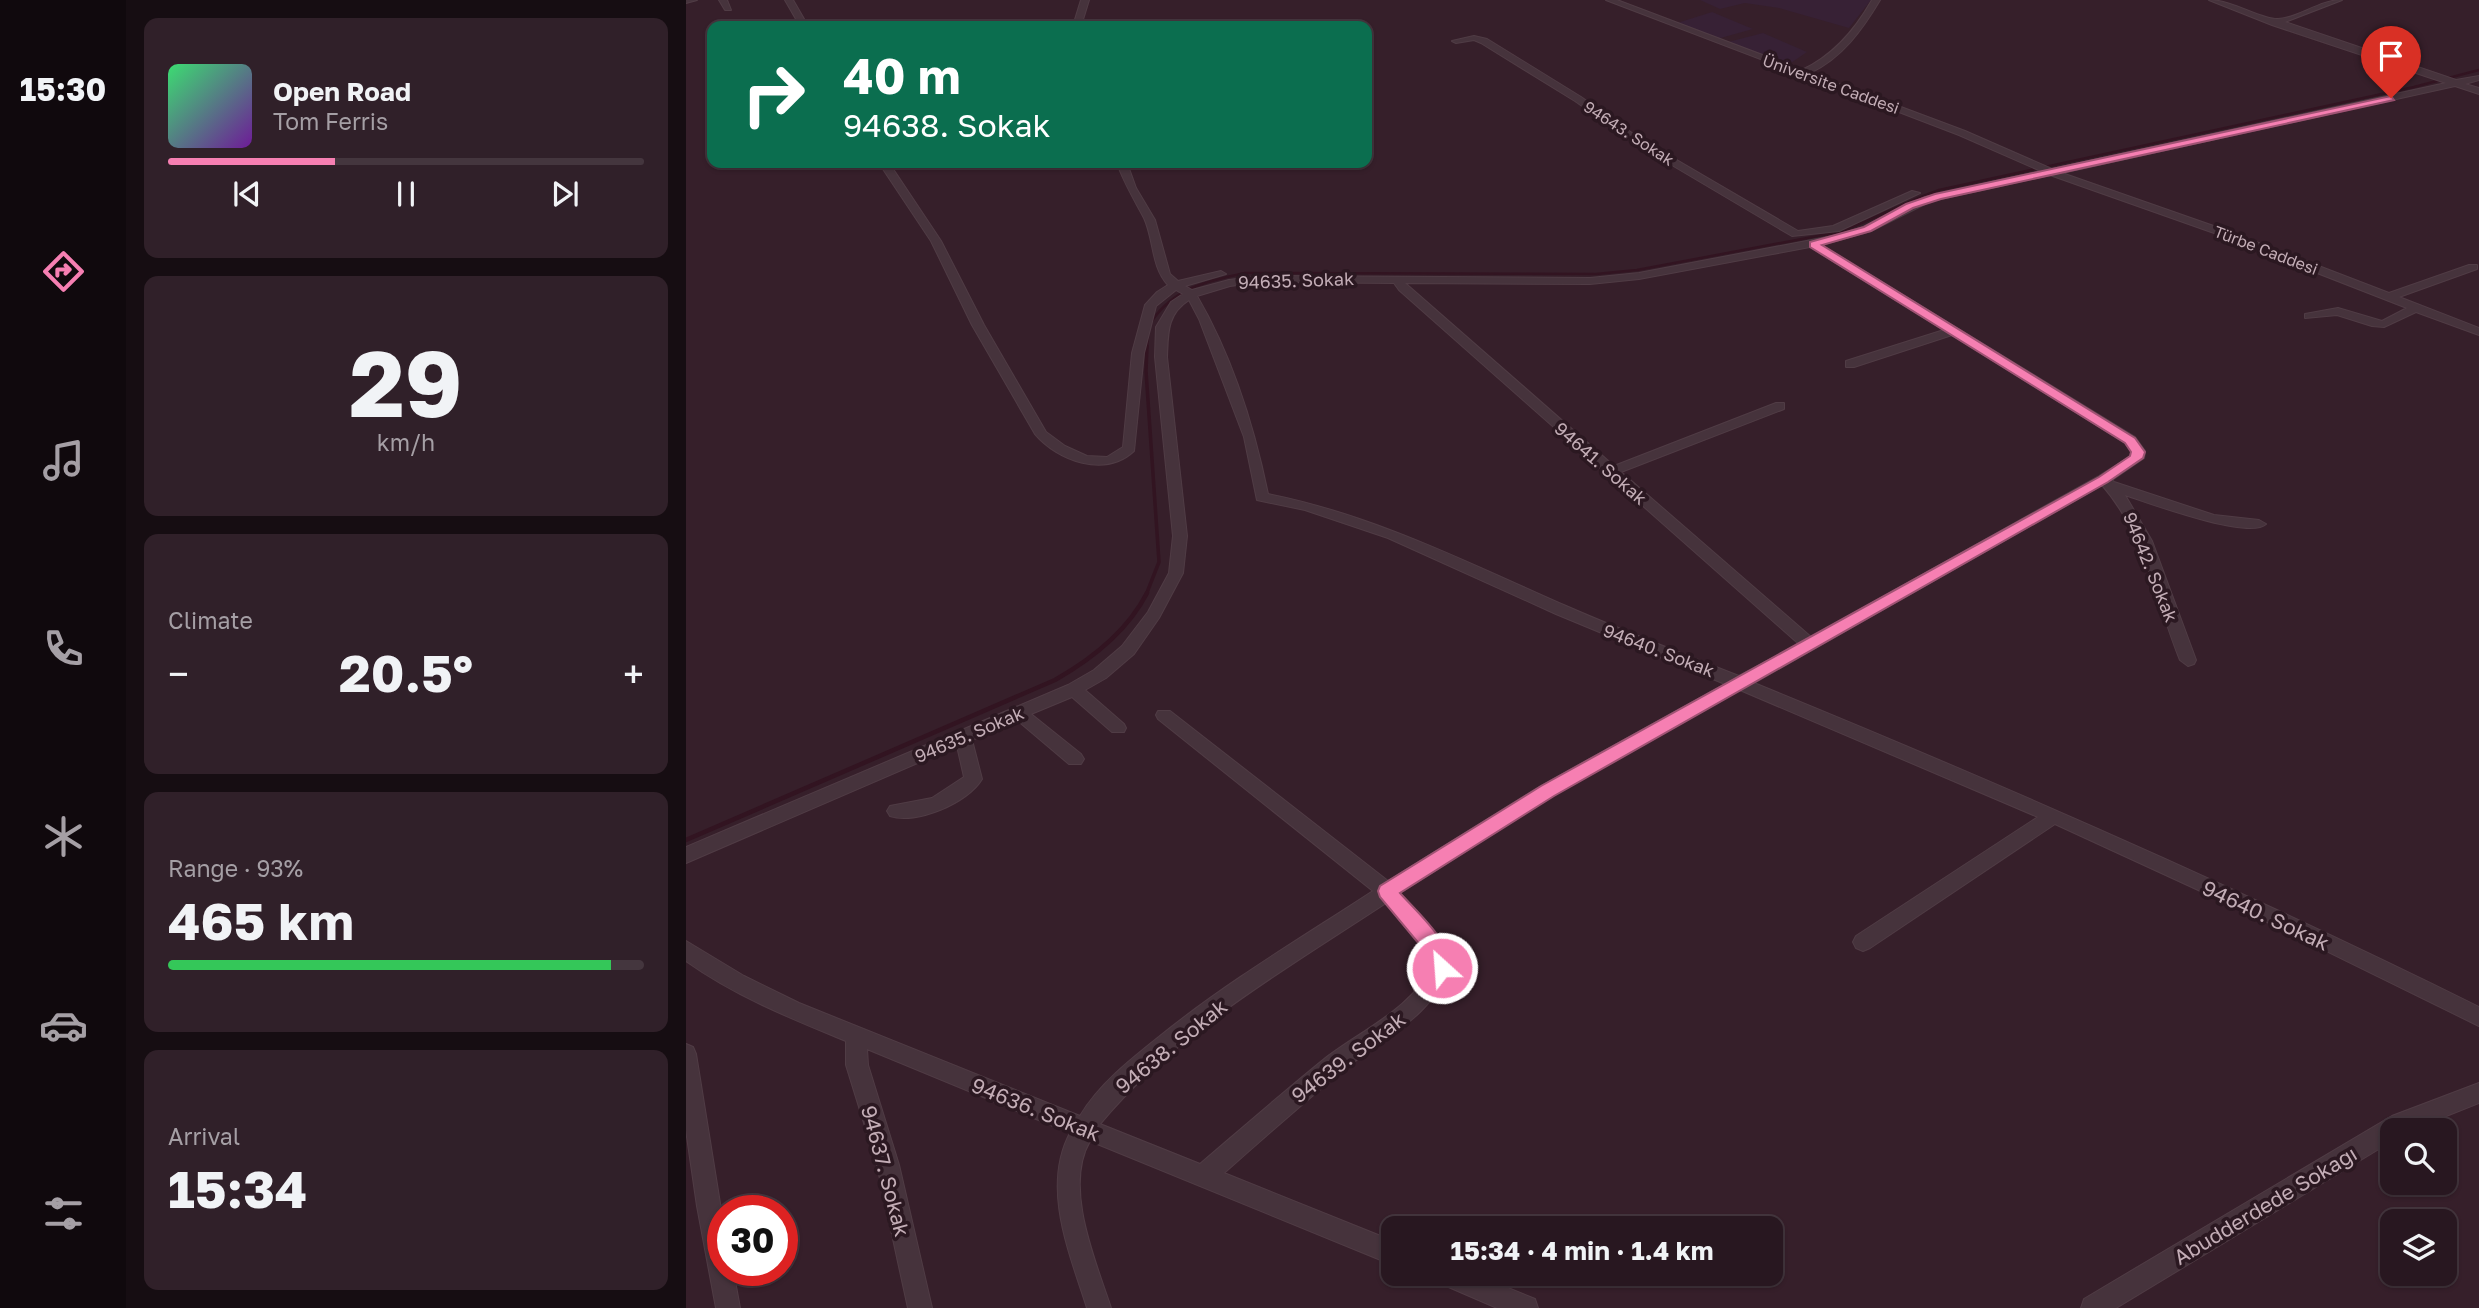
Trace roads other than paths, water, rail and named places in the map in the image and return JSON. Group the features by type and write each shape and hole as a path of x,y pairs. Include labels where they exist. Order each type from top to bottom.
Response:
{"street":[{"path":"686,1 693,0"},
{"path":"723,0 728,8"},
{"path":"789,0 801,21"},
{"path":"1079,21 1085,0"},
{"name":"Üniversite Caddesi","path":"1610,0 1962,133 2051,172"},
{"path":"1802,73 1836,55 1876,0"},
{"path":"2213,0 2479,91"},
{"path":"2275,23 2338,0"},
{"name":"94643. Sokak","path":"1457,41 1474,38 1484,41 1578,99 1636,140 1807,239"},
{"name":"94635. Sokak","path":"686,855 1074,689 1100,674 1128,650 1154,614 1176,573 1180,536 1164,403 1163,327 1170,310 1191,294 1229,283 1260,279 1606,280 1867,229 1928,199 2479,78"},
{"name":"94635. Sokak","path":"1807,239 1843,226 1912,194 2036,165"},
{"path":"887,168 936,241 978,324 1041,434 1061,449 1091,460 1117,459 1129,448 1135,376 1144,322 1157,298 1176,285 1240,271 1318,267"},
{"path":"1124,168 1131,188 1150,220 1165,275 1191,294"},
{"name":"Türbe Caddesi","path":"2051,172 2209,228 2479,332"},
{"name":"94638. Sokak","path":"1098,1308 1070,1204 1069,1164 1084,1129 1139,1067 1197,1020 1387,891 1548,791 2107,482 2137,458 2138,452 2130,440 1807,239"},
{"path":"2389,297 2473,267"},
{"name":"94641. Sokak","path":"1396,278 1403,288 1810,645"},
{"name":"94640. Sokak","path":"1191,294 1205,319 1250,437 1262,497 1292,502 1348,519 1589,622 1742,682 2222,894 2479,1017"},
{"path":"2309,316 2338,311 2376,324 2384,324 2415,307"},
{"path":"1850,364 1954,331"},
{"path":"1611,472 1780,407"},
{"path":"2107,482 2213,519 2259,524"},
{"name":"94642. Sokak","path":"2107,482 2119,495 2134,522 2159,579 2188,660"},
{"path":"1074,689 1118,728"},
{"path":"1019,713 1075,759"},
{"path":"1164,715 1387,891"},
{"path":"896,810 929,807 953,798 973,779 970,759 962,737"},
{"path":"1863,942 2052,817"},
{"name":"94639. Sokak","path":"1204,1175 1332,1066 1402,1018 1437,978 1443,961 1440,955 1387,891"},
{"name":"94636. Sokak","path":"686,950 727,978 856,1034 1381,1248"},
{"name":"94637. Sokak","path":"856,1034 857,1065 888,1165 920,1308"},
{"path":"686,1054 708,1206 728,1308"},
{"name":"Abudderdede Sokağı","path":"2093,1308 2400,1124 2479,1093"},
{"path":"1474,1286 1526,1308"}],"waterway":[{"path":"1151,322 1170,301 1192,288 1245,273 1596,274 1637,270 1839,232 1939,190 2414,87 2479,70"},
{"path":"1147,348 1148,334"},
{"path":"1146,594 1159,562 1146,371 1147,346"},
{"path":"686,840 1055,680 1082,663 1119,632 1146,594"}]}
